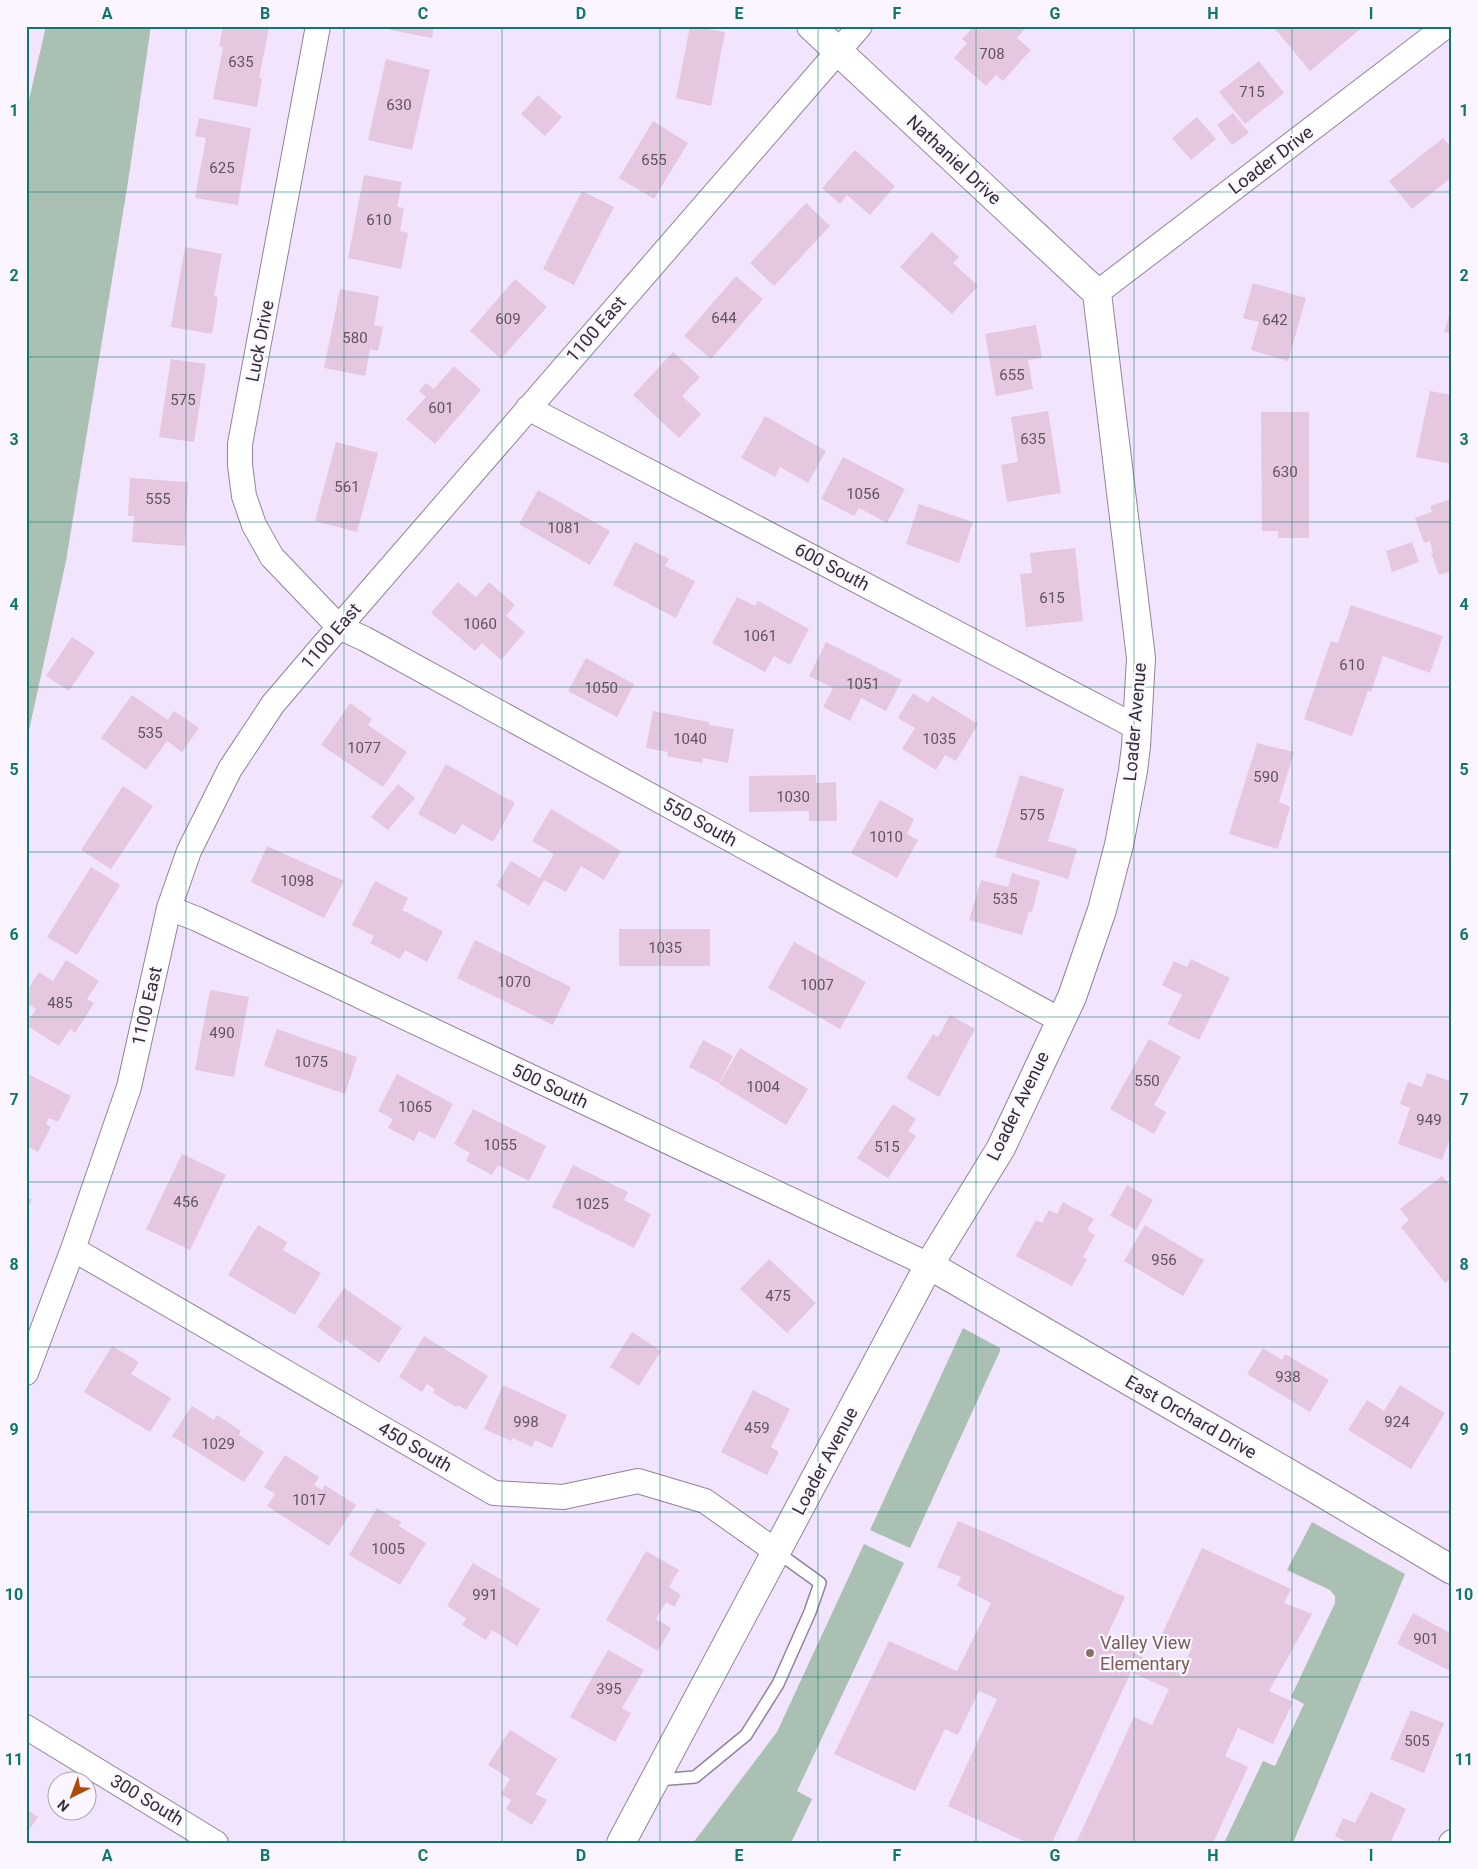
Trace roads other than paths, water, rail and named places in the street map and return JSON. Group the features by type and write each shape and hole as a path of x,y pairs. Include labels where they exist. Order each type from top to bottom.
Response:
{"street":[{"name":"Luck Drive","path":"318,26 240,444 240,465 244,496 254,525 272,557 339,627"},
{"name":"Nathaniel Drive","path":"811,26 1097,293"},
{"name":"1100 East","path":"26,1372 73,1249 129,1087 169,908 189,851 230,769 273,704 860,26"},
{"name":"Loader Drive","path":"1097,293 1446,26"},
{"name":"Loader Avenue","path":"621,1843 929,1265 1001,1148 1072,997 1102,910 1119,845 1133,771 1141,658 1097,293"},
{"name":"600 South","path":"528,408 1136,727"},
{"name":"550 South","path":"339,627 366,639 1060,1020"},
{"name":"500 South","path":"169,908 198,919 929,1265"},
{"name":"450 South","path":"73,1249 494,1493 563,1496 638,1480 704,1501 777,1552"},
{"name":"East Orchard Drive","path":"929,1265 1452,1570"},
{"name":"300 South","path":"26,1727 216,1843"}],"lane":[{"path":"655,1780 695,1777 746,1735 778,1684 810,1612 820,1583 777,1552"}],"place":[{"name":"Valley View Elementary","path":"1090,1653"}]}
